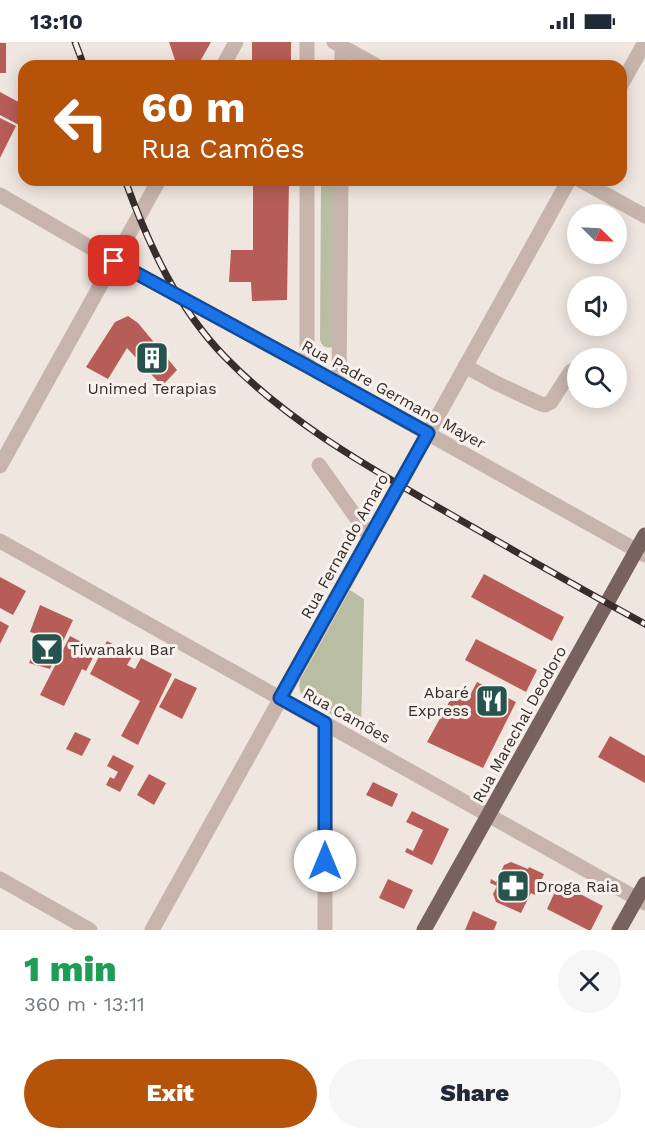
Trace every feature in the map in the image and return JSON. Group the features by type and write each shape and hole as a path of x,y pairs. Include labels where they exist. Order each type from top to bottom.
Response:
{"main road":[{"name":"Rua Marechal Deodoro","path":"424,930 641,552 645,535"},
{"path":"619,930 641,900 645,884"}],"street":[{"path":"226,60 236,42"},
{"path":"307,42 307,60"},
{"path":"627,75 645,42"},
{"path":"339,43 341,60"},
{"path":"339,43 367,60"},
{"path":"0,466 156,186"},
{"path":"307,186 307,366"},
{"path":"339,384 341,186"},
{"name":"Rua Fernando Amaro","path":"152,930 565,186"},
{"path":"591,186 645,216"},
{"name":"Rua Padre Germano Mayer","path":"0,195 114,261 641,552"},
{"path":"465,366 545,405 551,402 567,377"},
{"path":"319,465 370,537"},
{"name":"Rua Camões","path":"0,541 641,900"},
{"path":"325,723 325,930"},
{"path":"0,879 90,930"}],"green space":[{"path":"321,186 338,186 332,347 324,347 320,340"},
{"path":"350,590 364,599 361,731 309,702 302,695 299,687 300,680"}],"building":[{"path":"169,42 211,42 201,60 175,60"},
{"path":"252,42 291,42 291,60 252,60"},
{"path":"0,43 6,43 6,73 0,73"},
{"path":"0,92 18,102 18,124 0,115"},
{"path":"0,118 16,126 0,158"},
{"path":"253,186 289,186 287,300 252,301 251,282 229,282 231,250 253,250"},
{"name":"Unimed Terapias","path":"128,316 138,323 177,370 162,386 127,348 108,379 86,367 115,322"},
{"path":"484,574 564,617 552,641 471,597"},
{"path":"0,577 26,591 13,615 0,608"},
{"name":"Tiwanaku Bar","path":"40,605 73,620 50,669 29,663 42,635 30,632"},
{"path":"0,621 9,626 0,644"},
{"path":"70,636 97,650 86,671 82,669 64,706 40,695"},
{"path":"476,639 537,670 526,692 465,660"},
{"path":"107,641 133,655 127,665 135,669 141,658 172,674 138,745 121,736 140,701 90,674"},
{"path":"175,678 197,688 182,719 159,707"},
{"path":"477,682 516,702 483,768 427,742 449,702 459,695 468,699"},
{"path":"75,732 91,739 82,756 66,749"},
{"path":"610,736 645,756 645,783 598,757"},
{"path":"113,755 134,766 120,792 106,785 110,777 114,779 118,772 107,766"},
{"path":"149,774 166,783 154,805 137,795"},
{"path":"373,782 398,794 392,807 366,795"},
{"path":"412,811 449,829 432,865 405,852 407,848 413,851 423,830 406,822"},
{"path":"511,862 544,874 535,895 531,893 521,913 496,902 493,894 497,886 490,883 491,879 496,882 504,865"},
{"path":"388,879 413,890 404,909 379,898"},
{"path":"559,883 603,906 591,930 547,909"},
{"path":"473,911 497,922 494,930 465,930"}],"railway":[{"path":"75,42 82,60"},
{"path":"127,186 154,251 192,318 225,357 277,404 364,464 645,624"}],"place":[{"name":"Unimed Terapias","path":"152,358"},
{"name":"Tiwanaku Bar","path":"47,649"},
{"name":"Abaré Express","path":"492,701"},
{"name":"Droga Raia","path":"513,886"}],"route":[{"path":"114,261 428,433 280,698 325,723 325,861"}]}
